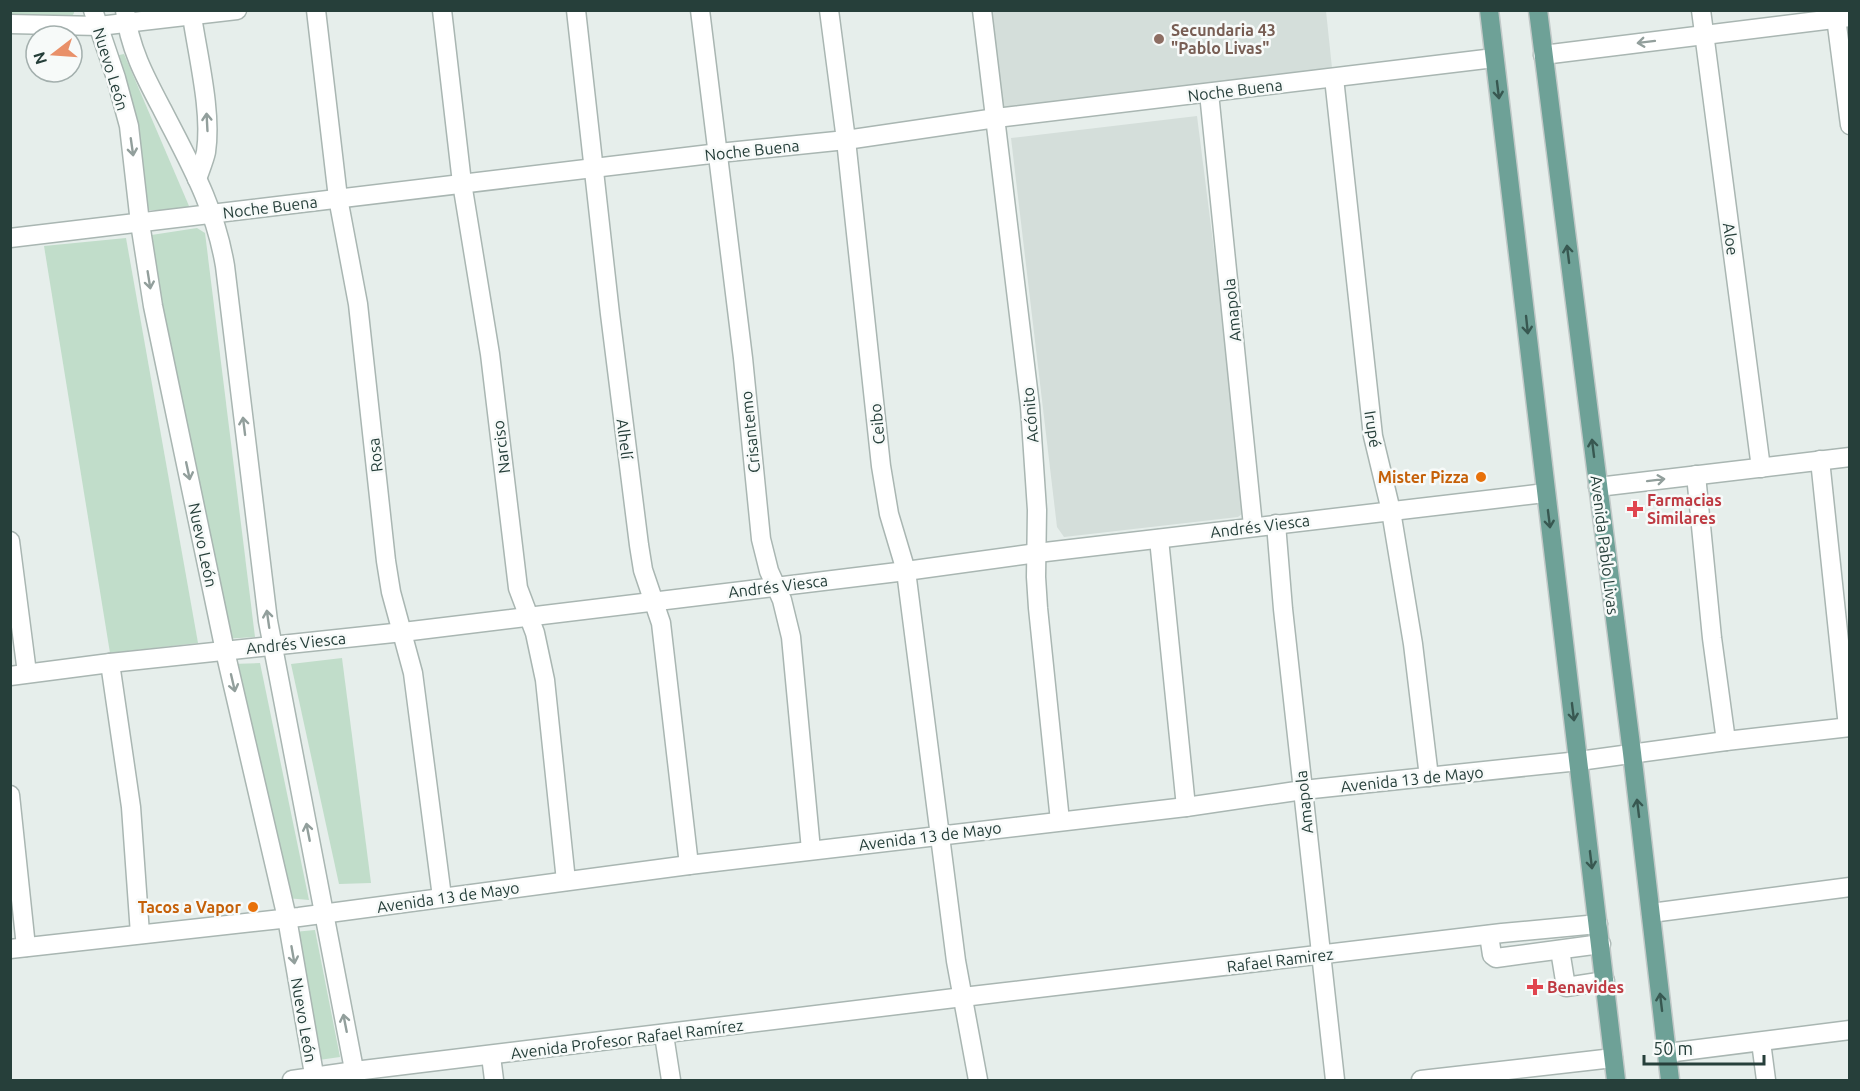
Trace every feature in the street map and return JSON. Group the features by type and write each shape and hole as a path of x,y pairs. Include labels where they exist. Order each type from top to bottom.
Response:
{"main road":[{"path":"1489,10 1616,1080"},
{"name":"Avenida Pablo Livas","path":"1538,10 1632,753 1670,1080"}],"street":[{"path":"52,24 96,18 192,16 237,10"},
{"name":"Rosa","path":"316,10 338,198 358,304 391,592 413,673 442,897"},
{"name":"Narciso","path":"442,10 462,183 490,354 518,588 540,652 544,680 566,881"},
{"name":"Alhelí","path":"576,10 639,545 643,570 661,623 689,865"},
{"name":"Crisantemo","path":"700,10 719,153 760,530 765,558 782,600 791,637 811,850"},
{"name":"Ceibo","path":"829,10 846,140 881,466 888,514 906,571 940,835 963,997 978,1080"},
{"name":"Acónito","path":"982,10 1030,406 1037,500 1041,640 1060,821"},
{"name":"Aloe","path":"1701,10 1761,468"},
{"path":"1543,55 1840,15 1850,125"},
{"path":"192,16 207,114 208,135 206,154 197,179"},
{"name":"Nuevo León","path":"126,17 138,63 213,214 225,266 272,646 356,1076"},
{"name":"Nuevo León","path":"96,18 129,126 140,223 153,306 225,651 287,918 315,1079"},
{"path":"10,38 24,32"},
{"name":"Noche Buena","path":"10,238 462,183 846,140 996,118 1494,58"},
{"name":"Irupé","path":"1334,78 1369,407 1380,471 1391,511 1413,644 1429,777"},
{"name":"Amapola","path":"1209,93 1253,526"},
{"path":"1598,487 1850,457"},
{"path":"1820,460 1849,727"},
{"path":"1696,475 1725,741"},
{"name":"Andrés Viesca","path":"19,674 403,632 1545,492"},
{"name":"Amapola","path":"1276,524 1335,1080"},
{"path":"1159,539 1185,807"},
{"path":"10,541 19,674"},
{"path":"110,663 131,807 140,934"},
{"name":"Avenida 13 de Mayo","path":"18,948 287,918 689,865 1185,807 1303,790 1579,761 1849,727"},
{"path":"10,795 18,948"},
{"path":"1651,913 1850,887"},
{"name":"Rafael Ramirez","path":"963,997 1598,924"},
{"path":"1526,931 1530,953"},
{"path":"1489,935 1492,955 1496,958 1601,944"},
{"path":"1560,950 1566,987 1605,981"},
{"name":"Avenida Profesor Rafael Ramírez","path":"292,1080 356,1076 491,1056 963,997"},
{"path":"1667,1053 1850,1030"},
{"path":"664,1035 671,1080"},
{"path":"1761,1042 1766,1080"},
{"path":"491,1056 494,1080"},
{"path":"1421,1080 1458,1079 1613,1058"}],"shaded area":[{"name":"Secundaria 43 \"Pablo Livas\"","path":"985,11 1326,11 1332,68 998,111"},
{"path":"1197,116 1247,510 1238,517 1064,537 1057,527 1011,138"}],"green space":[{"path":"11,10 74,10 74,13 69,21 11,15"},
{"path":"124,54 189,206 182,210 144,210 114,56"},
{"path":"197,228 205,233 255,637 224,639 145,236"},
{"path":"126,238 198,643 110,653 44,246"},
{"path":"342,658 371,883 339,884 291,664"},
{"path":"260,663 309,900 286,898 231,664"},
{"path":"315,930 340,1057 319,1060 294,932"}],"place":[{"name":"Secundaria 43 \"Pablo Livas\"","path":"1159,39"},
{"name":"Mister Pizza","path":"1481,477"},
{"name":"Farmacias Similares","path":"1635,509"},
{"name":"Tacos a Vapor","path":"253,907"},
{"name":"Benavides","path":"1535,987"}]}
